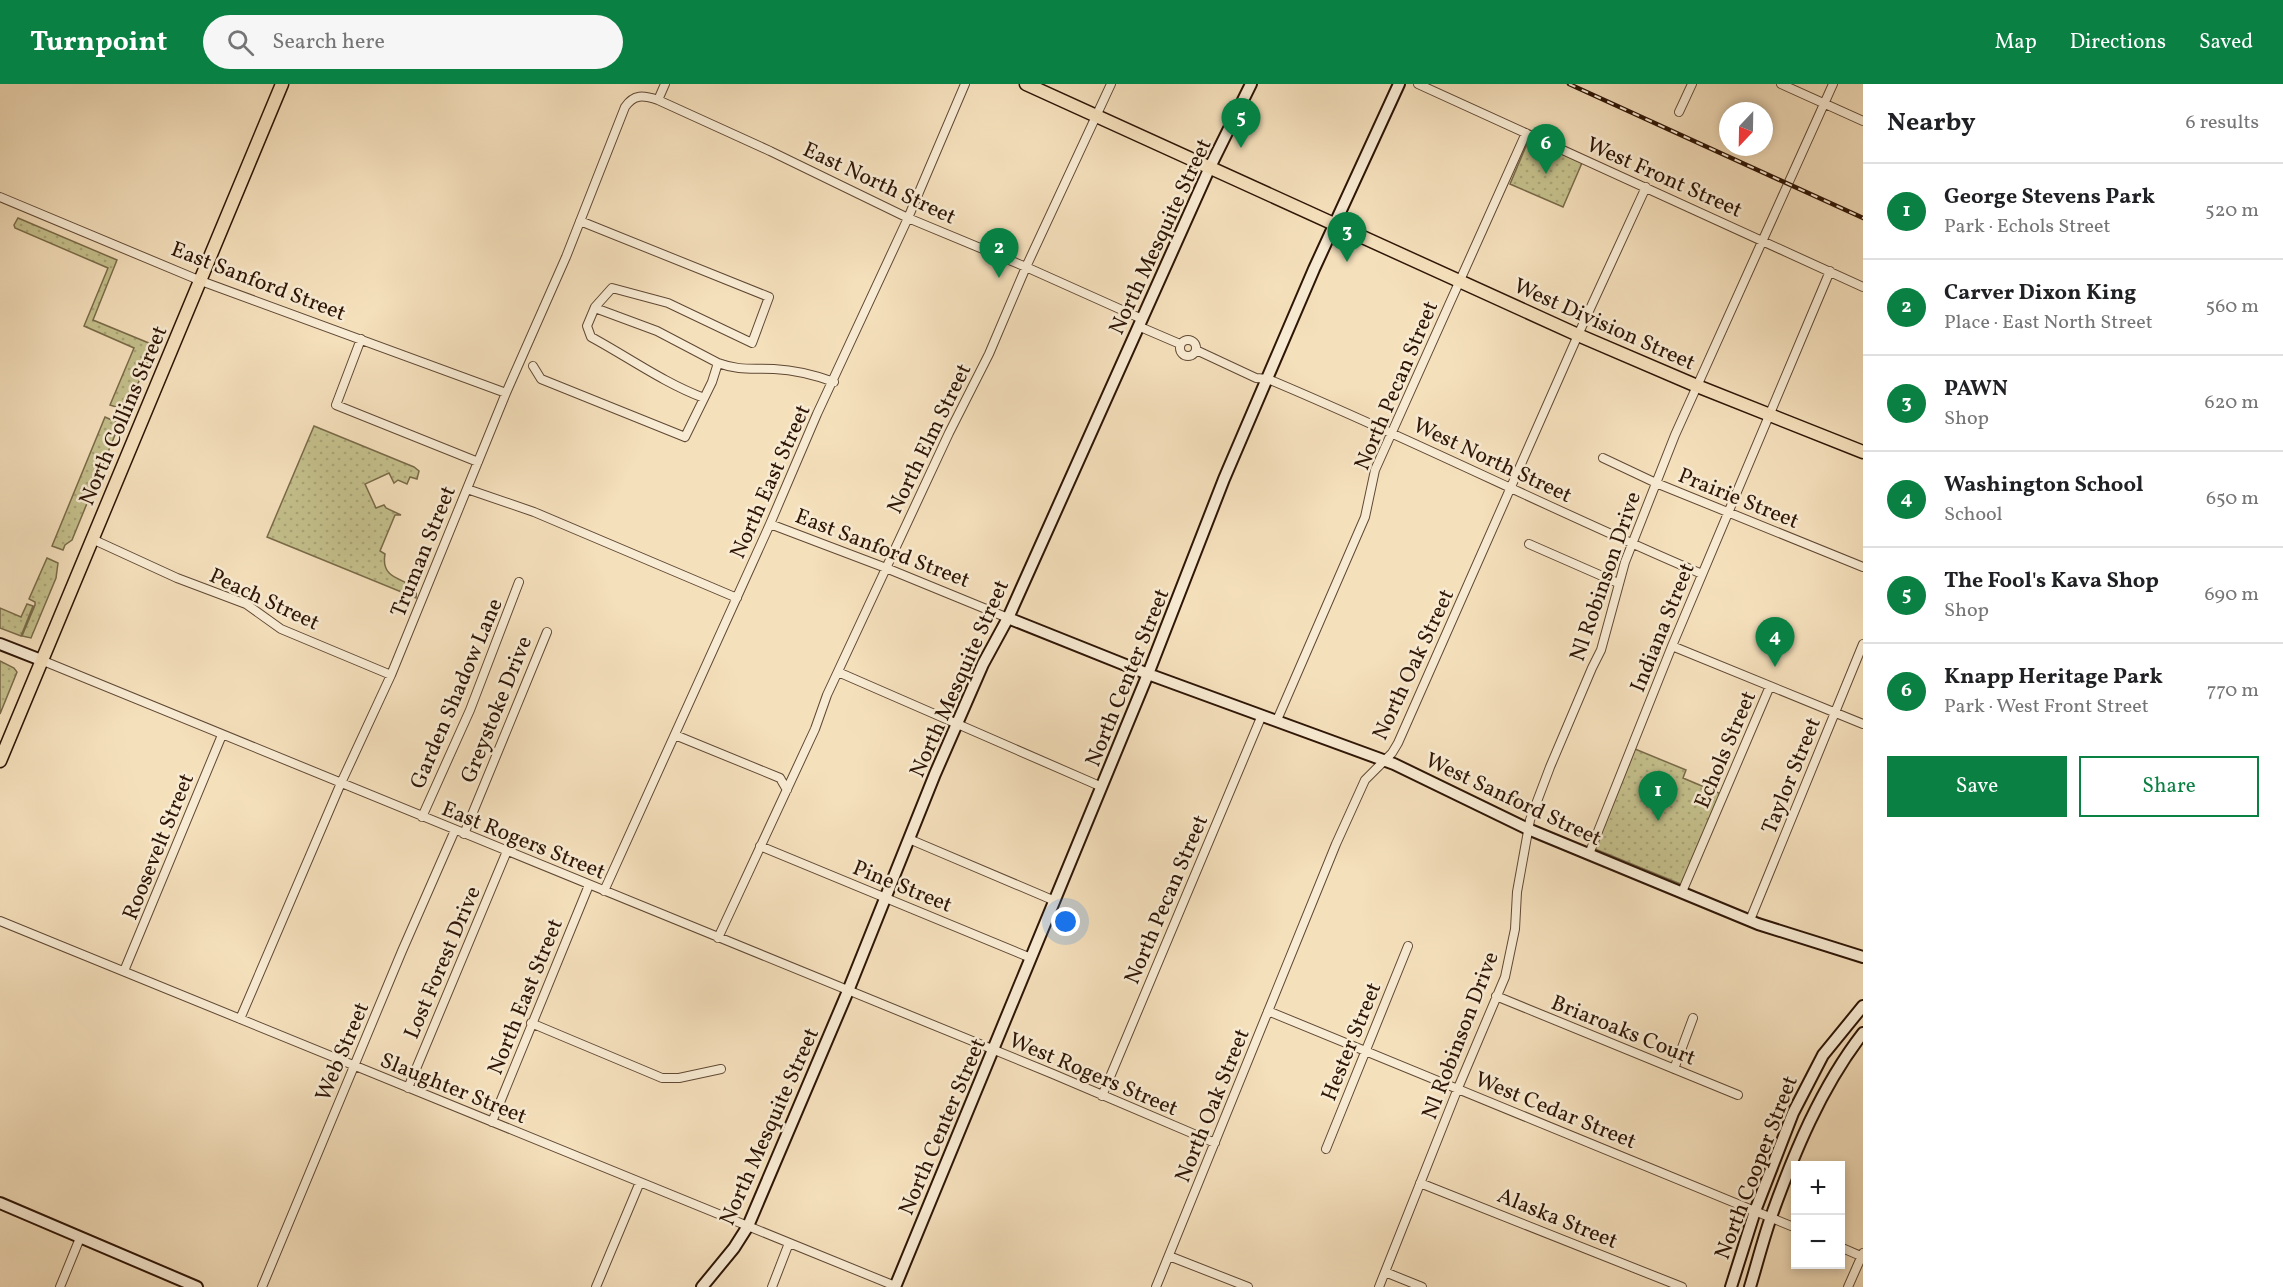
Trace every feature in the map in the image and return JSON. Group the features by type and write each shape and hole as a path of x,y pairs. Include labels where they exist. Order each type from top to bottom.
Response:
{"main road":[{"name":"North Collins Street","path":"0,761 282,84"},
{"name":"West Division Street","path":"1026,84 1578,334 1697,386 1863,452"},
{"name":"North Mesquite Street","path":"702,1287 734,1248 748,1226 983,664 1008,618 1210,167 1251,84"},
{"name":"North Center Street","path":"895,1287 1102,787 1224,479 1334,225 1399,84"},
{"name":"East Sanford Street","path":"1008,618 1148,674"},
{"path":"0,644 41,660"},
{"name":"West Sanford Street","path":"1148,674 1394,764 1528,829 1782,933 1839,948 1863,957"},
{"name":"North Cooper Street","path":"1731,1287 1755,1211 1793,1113 1823,1055 1863,1006"},
{"name":"North Cooper Street","path":"1750,1287 1770,1218 1824,1092 1843,1059 1863,1033"},
{"path":"0,1203 197,1287"}],"street":[{"path":"658,100 665,84"},
{"name":"North East Street","path":"604,891 737,598 817,414 834,382 908,218 965,84"},
{"name":"North Elm Street","path":"718,938 838,672 988,354 1111,84"},
{"name":"West Front Street","path":"1418,84 1863,287"},
{"path":"1679,112 1692,84"},
{"path":"1781,84 1863,121"},
{"name":"Nl Robinson Drive","path":"1378,1287 1510,963 1517,892 1528,829 1550,767 1601,650 1618,583 1632,544 1675,435 1833,84"},
{"name":"East North Street","path":"635,97 645,96 658,100 908,218 1026,267 1140,322 1180,344 1181,352 1186,355 1191,355 1196,351 1256,378 1268,379"},
{"name":"Truman Street","path":"240,1019 341,783 391,675 506,393 580,221 625,107 635,97"},
{"name":"North Pecan Street","path":"1277,720 1365,517 1375,470 1526,133"},
{"name":"North Oak Street","path":"1156,1287 1331,856 1365,780 1392,753 1398,743 1578,334 1646,187"},
{"name":"East Sanford Street","path":"0,197 201,281 506,393"},
{"path":"580,221 769,297 752,343 668,303 612,288 595,308 587,326 591,337 636,361 659,377 704,398"},
{"name":"Indiana Street","path":"1589,854 1672,646 1830,272"},
{"path":"595,308 657,332 718,363 735,369 776,369 815,375 834,382"},
{"path":"361,339 336,405 478,462"},
{"path":"533,366 542,379 685,437 718,363"},
{"name":"West North Street","path":"1268,379 1393,433 1702,574"},
{"name":"Prairie Street","path":"1603,458 1656,483 1863,567"},
{"path":"467,489 534,512 737,598"},
{"name":"East Sanford Street","path":"770,524 1008,618"},
{"name":"Peach Street","path":"92,539 177,578 246,604 281,629 391,675"},
{"path":"1529,544 1618,583"},
{"name":"Garden Shadow Lane","path":"422,817 470,710 519,582"},
{"name":"Greystoke Drive","path":"464,834 547,632"},
{"name":"Taylor Street","path":"1750,920 1863,644"},
{"path":"1672,646 1863,724"},
{"name":"East Rogers Street","path":"41,660 993,1051"},
{"path":"838,672 1102,787"},
{"name":"Echols Street","path":"1682,892 1770,687"},
{"name":"North Pecan Street","path":"1102,1096 1262,715"},
{"name":"Roosevelt Street","path":"124,972 222,735"},
{"path":"675,735 780,778 787,789"},
{"name":"Web Street","path":"262,1287 455,830"},
{"path":"909,839 1055,902"},
{"name":"Pine Street","path":"760,846 1031,958"},
{"name":"Lost Forest Drive","path":"408,1088 507,851"},
{"name":"North East Street","path":"492,1122 589,885"},
{"name":"Slaughter Street","path":"0,921 895,1287"},
{"name":"Hester Street","path":"1326,1149 1408,946"},
{"name":"Briaroaks Court","path":"1496,996 1738,1095"},
{"name":"West Cedar Street","path":"1268,1011 1791,1226"},
{"path":"1674,1069 1693,1018"},
{"path":"531,1023 662,1078 679,1078 721,1070"},
{"name":"West Rogers Street","path":"993,1051 1215,1143"},
{"path":"596,1287 640,1182"},
{"name":"Alaska Street","path":"1420,1183 1682,1287"},
{"path":"60,1287 80,1238"},
{"path":"772,1287 789,1243"},
{"path":"1845,1249 1863,1256 1848,1287"},
{"path":"1169,1256 1248,1287"},
{"path":"1384,1272 1422,1287"}],"shaded area":[{"path":"1529,139 1582,163 1563,207 1510,184"},
{"path":"18,218 117,260 93,320 156,346 130,400 122,409 110,405 134,348 84,326 108,268 15,228 14,225"},
{"path":"105,417 116,422 115,435 72,540 65,545 63,550 52,546"},
{"path":"314,426 419,471 417,479 410,477 407,484 398,480 394,483 389,473 365,484 376,508 384,505 401,515 395,515 380,551 385,554 388,572 412,586 416,591 416,598 267,537"},
{"path":"47,558 58,563 56,578 31,638 22,636 35,605 35,602 29,599"},
{"path":"27,604 33,606 21,636 0,628 0,608 21,617"},
{"path":"0,661 17,672 0,714"},
{"path":"1635,749 1686,770 1683,778 1721,794 1683,885 1595,849"}],"railway":[{"path":"1569,84 1863,218"}],"place":[{"name":"The Fool's Kava Shop","path":"1241,148"},
{"name":"Knapp Heritage Park","path":"1546,174"},
{"name":"PAWN","path":"1347,262"},
{"name":"Carver Dixon King","path":"999,278"},
{"name":"Washington School","path":"1775,667"},
{"name":"George Stevens Park","path":"1658,821"}]}
